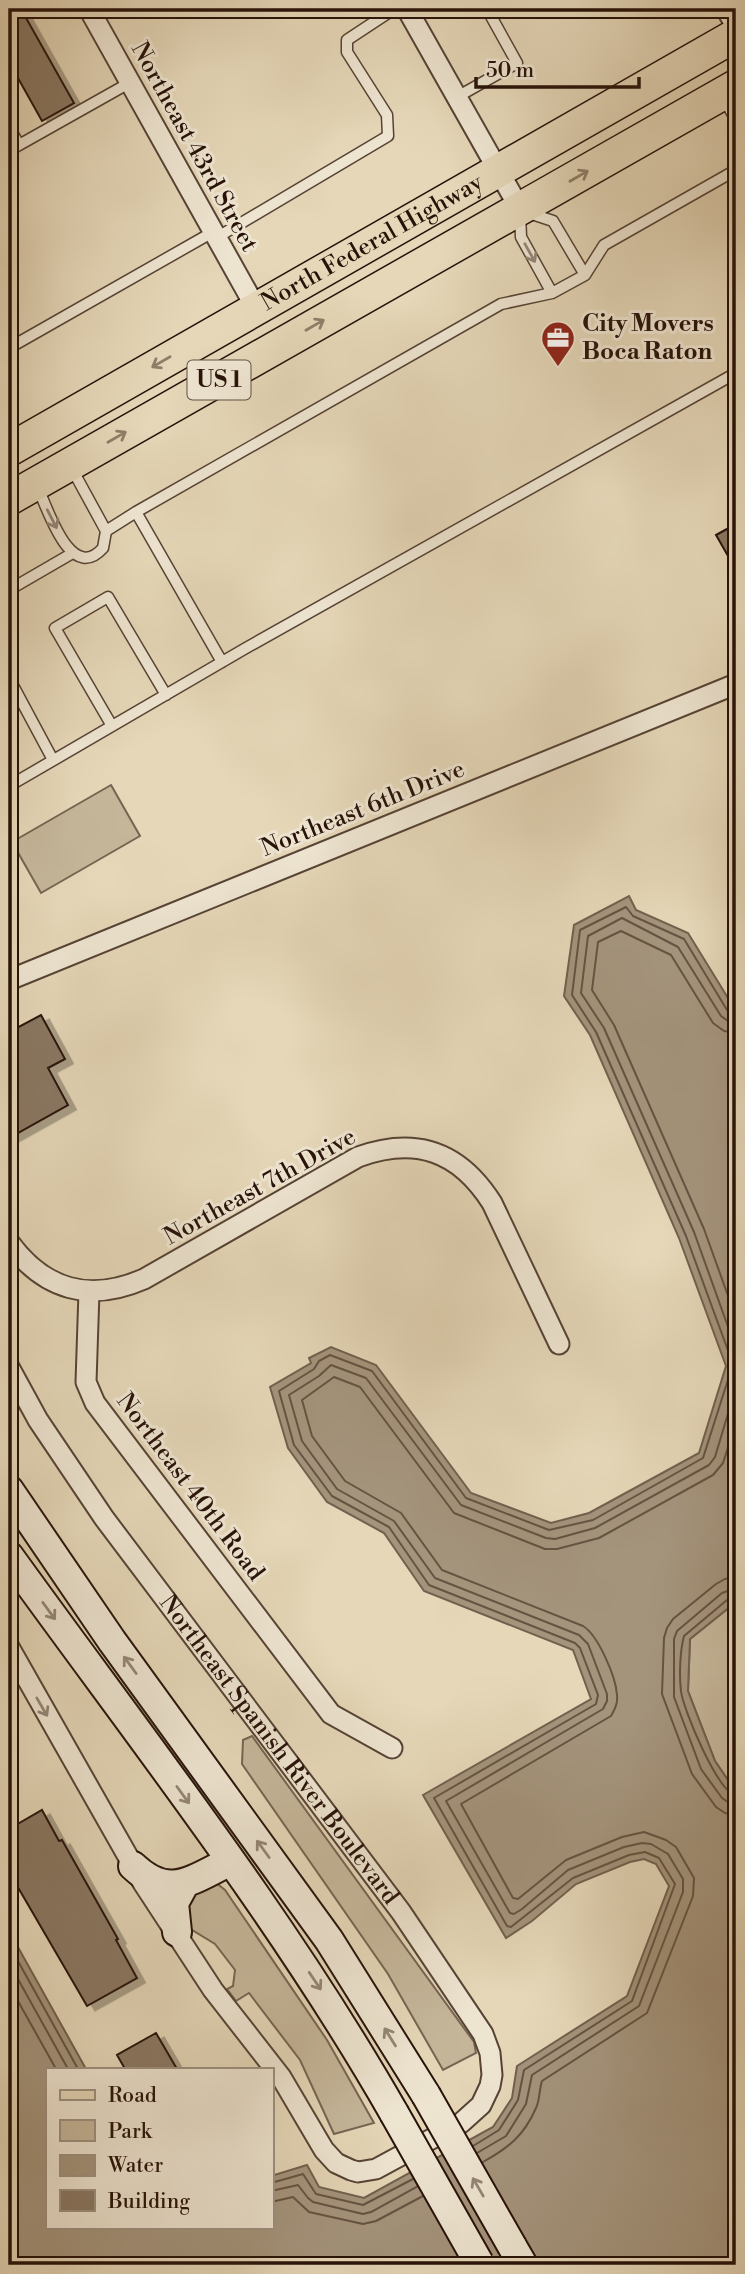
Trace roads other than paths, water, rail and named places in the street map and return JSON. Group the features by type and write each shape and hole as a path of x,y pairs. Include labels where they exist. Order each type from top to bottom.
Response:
{"main road":[{"name":"North Federal Highway","path":"9,499 16,456 85,406 736,36"},
{"name":"North Federal Highway","path":"16,456 69,464 520,209 731,100"},
{"path":"16,456 40,459 48,444 85,406"},
{"path":"10,1493 112,1641 329,1940 426,2095 523,2265"},
{"path":"9,1556 317,1984 480,2265"},
{"path":"133,1866 160,1884 174,1885 230,1861"},
{"path":"177,1932 174,1903 185,1882"}],"street":[{"name":"Northeast 43rd Street","path":"89,9 256,308"},
{"path":"407,9 520,209"},
{"path":"726,9 736,26"},
{"name":"Northeast 6th Drive","path":"9,979 735,687"},
{"name":"Northeast 7th Drive","path":"89,1292 124,1287 144,1279 358,1157 379,1150 413,1148 445,1157 464,1168 480,1184 492,1203 559,1344"},
{"path":"9,1242 22,1260 38,1274 58,1285 89,1292"},
{"name":"Northeast 40th Road","path":"89,1292 86,1382 95,1403 331,1714 391,1748"},
{"name":"Northeast Spanish River Boulevard","path":"9,1367 38,1419 104,1518 401,1912 466,2007 483,2034 490,2053 492,2075 481,2105 461,2123 393,2161 368,2171 358,2172 343,2167 324,2150 281,2077 213,1990 133,1866 9,1647"}],"lane":[{"path":"9,348 388,136 387,115 346,52 347,40 394,9"},
{"path":"457,97 517,63 487,9"},
{"path":"9,151 131,82"},
{"path":"9,127 19,145"},
{"path":"106,531 501,304 552,293 585,275 604,245 736,170"},
{"path":"552,293 521,237 520,209 553,221 585,275"},
{"path":"9,786 736,373"},
{"path":"16,456 71,554 85,558 98,553 106,540 106,531 69,464"},
{"path":"136,512 222,663"},
{"path":"9,590 71,554"},
{"path":"112,726 55,628 108,597 166,695"},
{"path":"9,678 53,760"}],"water":[{"path":"629,896 636,910 688,933 736,1011 736,1602 690,1639 688,1691 715,1761 736,1792 736,2265 9,2265 9,1931 85,2068 46,2068 46,2228 273,2228 273,2175 307,2165 319,2187 364,2198 493,2127 512,2098 517,2066 627,1996 669,1886 656,1864 644,1859 630,1862 576,1884 532,1921 506,1938 423,1795 591,1699 573,1650 424,1591 384,1533 327,1502 288,1448 270,1387 311,1363 309,1358 331,1347 376,1365 471,1493 551,1523 589,1513 699,1453 726,1366 679,1238 590,1035 564,996 574,925"}],"place":[{"name":"City Movers Boca Raton","path":"558,368"}]}
